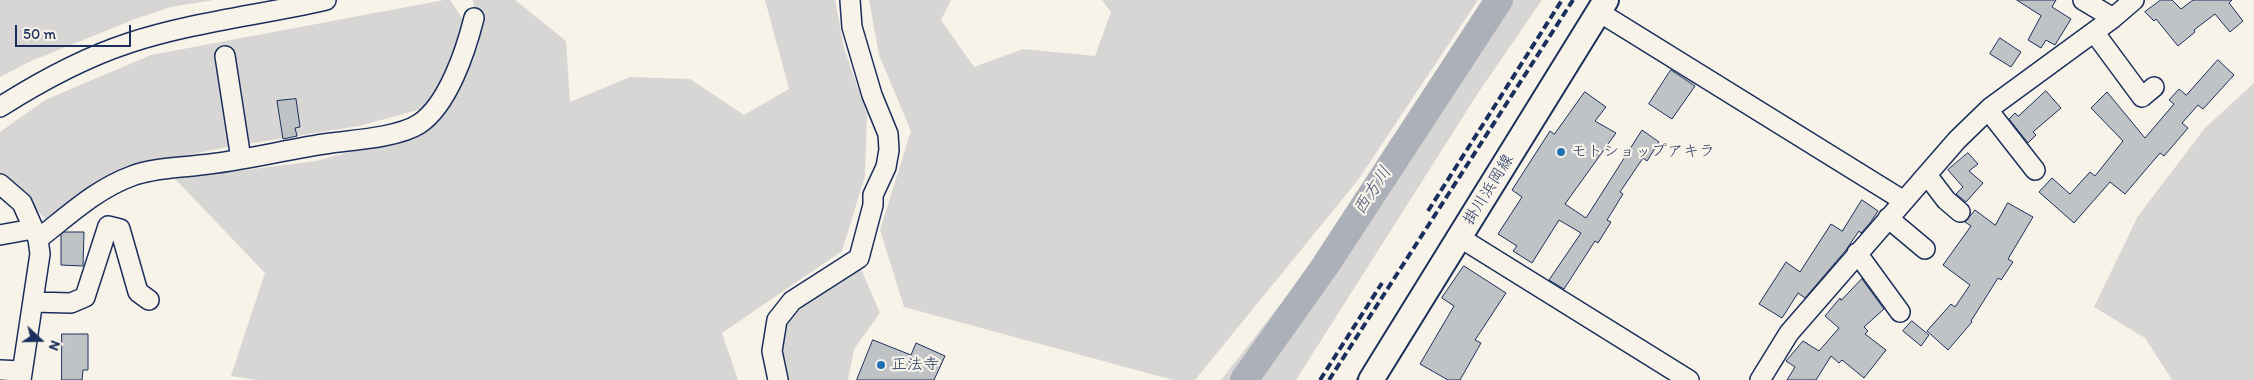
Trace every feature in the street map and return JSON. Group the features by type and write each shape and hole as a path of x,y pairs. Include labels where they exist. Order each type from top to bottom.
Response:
{"main road":[{"name":"掛川浜岡線","path":"1371,380 1603,6"}],"street":[{"path":"0,107 39,83 74,65 130,42 326,0"},
{"path":"778,380 772,352 777,320 792,301 859,258 873,204 873,195 887,158 888,134 872,95 852,27 850,0"},
{"path":"2083,0 2113,18"},
{"path":"1760,380 1788,333 1904,200 1988,110 2113,18 2134,0"},
{"path":"1603,6 1904,200"},
{"path":"0,234 35,234 99,192 133,175 241,159 404,131 420,123 440,103 468,45 474,18"},
{"path":"2094,32 2142,98"},
{"path":"225,56 241,159"},
{"path":"1988,110 2035,170"},
{"path":"1927,175 1946,200 1960,212"},
{"path":"0,184 22,203 35,234 40,254 22,376 0,370"},
{"path":"1888,218 1925,249"},
{"path":"33,302 71,303 86,297 108,226 120,229 138,292 149,300"},
{"path":"1460,237 1689,380"},
{"path":"1857,253 1900,312"}],"shaded area":[{"path":"0,0 214,0 171,7 135,19 31,61 0,77"},
{"path":"450,0 468,27 429,107 359,126 222,148 127,168 46,220 0,173 0,132 45,100 151,55"},
{"path":"473,0 515,0 566,41 570,102 630,77 690,79 744,115 789,89 765,0 835,0 844,48 867,114 865,176 842,251 722,333 738,380 258,380 231,376 265,273 175,179 316,161 388,142 435,121 479,45"},
{"path":"869,0 951,0 941,20 974,67 1023,49 1095,56 1111,12 1102,0 1478,0 1358,180 1195,380 1173,380 904,307 880,230 911,131 879,55"},
{"path":"1488,0 1542,0 1478,93 1296,380 1221,380 1395,158"},
{"path":"2254,83 2254,380 2172,380 2145,338 2094,307 2138,216 2205,128"},
{"path":"861,269 880,313 854,349 848,380 778,380 776,331 792,301"}],"building":[{"path":"2017,0 2056,0 2052,7 2071,19 2055,45 2046,40 2041,48 2028,40 2041,16"},
{"path":"2161,0 2172,0 2181,9 2193,0 2232,0 2229,3 2243,21 2230,32 2215,14 2194,30 2195,32 2178,46 2156,19 2154,21 2145,12"},
{"path":"2000,38 2021,52 2011,67 1990,54"},
{"path":"2218,60 2234,75 2203,109 2198,105 2182,123 2188,128 2164,156 2160,153 2125,194 2110,182 2074,223 2039,192 2052,178 2070,194 2090,172 2095,176 2123,141 2091,108 2107,92 2145,138 2174,104 2169,100 2179,89 2186,95"},
{"path":"1671,70 1695,86 1672,119 1649,104"},
{"path":"2046,91 2061,108 2033,132 2036,135 2028,143 2009,119 2015,113 2018,116"},
{"path":"1585,92 1606,107 1595,121 1616,133 1565,204 1586,218 1642,130 1659,142 1647,161 1643,158 1620,192 1623,194 1607,220 1611,222 1598,243 1595,241 1564,289 1549,280 1581,233 1559,220 1532,263 1513,251 1517,246 1498,234 1522,197 1512,190 1550,131 1554,134"},
{"path":"296,99 300,127 295,128 297,136 283,139 277,101"},
{"path":"1968,153 1978,164 1969,171 1983,183 1966,202 1956,194 1963,187 1948,170"},
{"path":"1862,200 1878,211 1861,233 1859,231 1846,250 1805,298 1798,293 1782,318 1759,304 1786,262 1800,272 1831,224 1842,231"},
{"path":"2008,203 2033,217 2008,259 2013,262 2001,280 1998,278 1972,322 1948,350 1927,331 1951,304 1955,307 1970,285 1943,265 1971,226 1965,222 1975,210 1995,225"},
{"path":"64,232 84,232 83,266 61,265 61,235"},
{"path":"1464,266 1506,293 1475,340 1481,343 1460,380 1448,380 1420,364 1454,306 1442,298"},
{"path":"1862,279 1884,309 1864,327 1868,331 1865,334 1886,350 1864,378 1842,360 1839,363 1831,356 1816,380 1787,380 1795,367 1786,361 1803,341 1819,351 1839,328 1825,316 1840,298 1841,300"},
{"path":"1912,321 1929,335 1921,346 1903,331"},
{"path":"62,334 88,334 88,370 83,370 82,380 62,380"},
{"path":"873,340 911,355 916,343 945,356 934,380 857,380"}],"waterway":[{"name":"西方川","path":"1244,380 1325,266 1499,0"},
{"path":"1358,380 1363,373"}],"railway":[{"path":"1428,211 1562,0"},
{"path":"1329,380 1573,0"},
{"path":"1320,380 1382,283"}],"place":[{"name":"モトショップアキラ","path":"1561,152"},
{"name":"正法寺","path":"881,365"}]}
